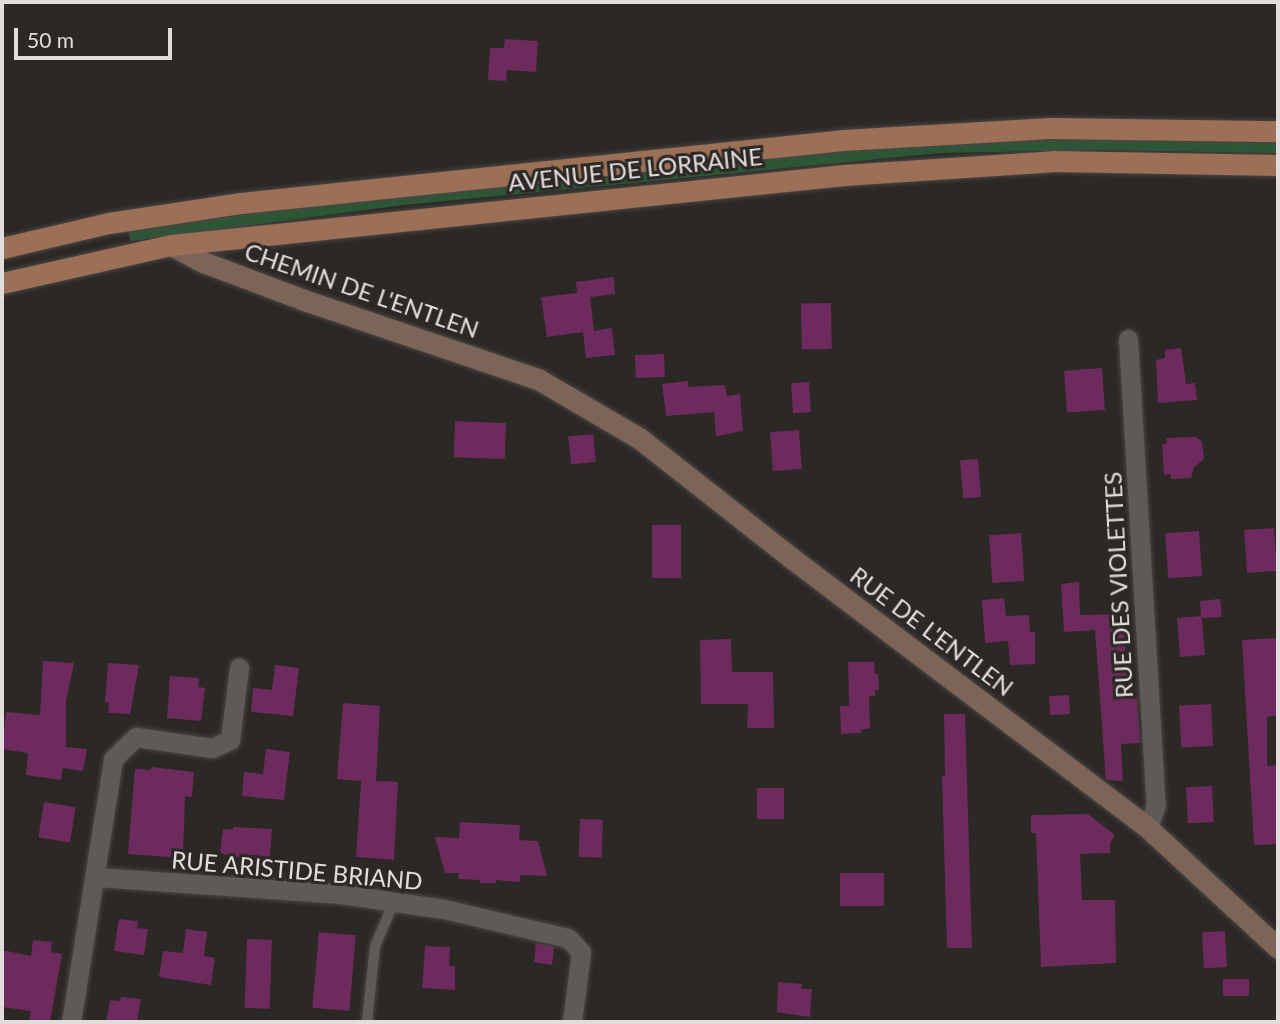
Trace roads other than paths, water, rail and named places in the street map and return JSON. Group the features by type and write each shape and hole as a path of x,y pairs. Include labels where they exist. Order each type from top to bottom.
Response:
{"main road":[{"name":"AVENUE DE LORRAINE","path":"2,248 109,223 241,202 843,140 1051,128 1278,131"},
{"name":"AVENUE DE LORRAINE","path":"2,282 171,245 844,175 1053,162 1278,165"}],"street":[{"name":"CHEMIN DE L'ENTLEN","path":"171,245 203,262 304,300 538,379"},
{"name":"RUE DES VIOLETTES","path":"1128,339 1156,805 1148,828"},
{"name":"RUE DE L'ENTLEN","path":"538,379 639,438 790,557 1148,828 1278,948"},
{"path":"71,1022 97,877 113,759 136,737 212,748 230,740 239,668"},
{"name":"RUE ARISTIDE BRIAND","path":"97,877 341,894 444,909 568,937 581,952 572,1022"}],"lane":[{"path":"368,1022 375,946 394,902"}]}
